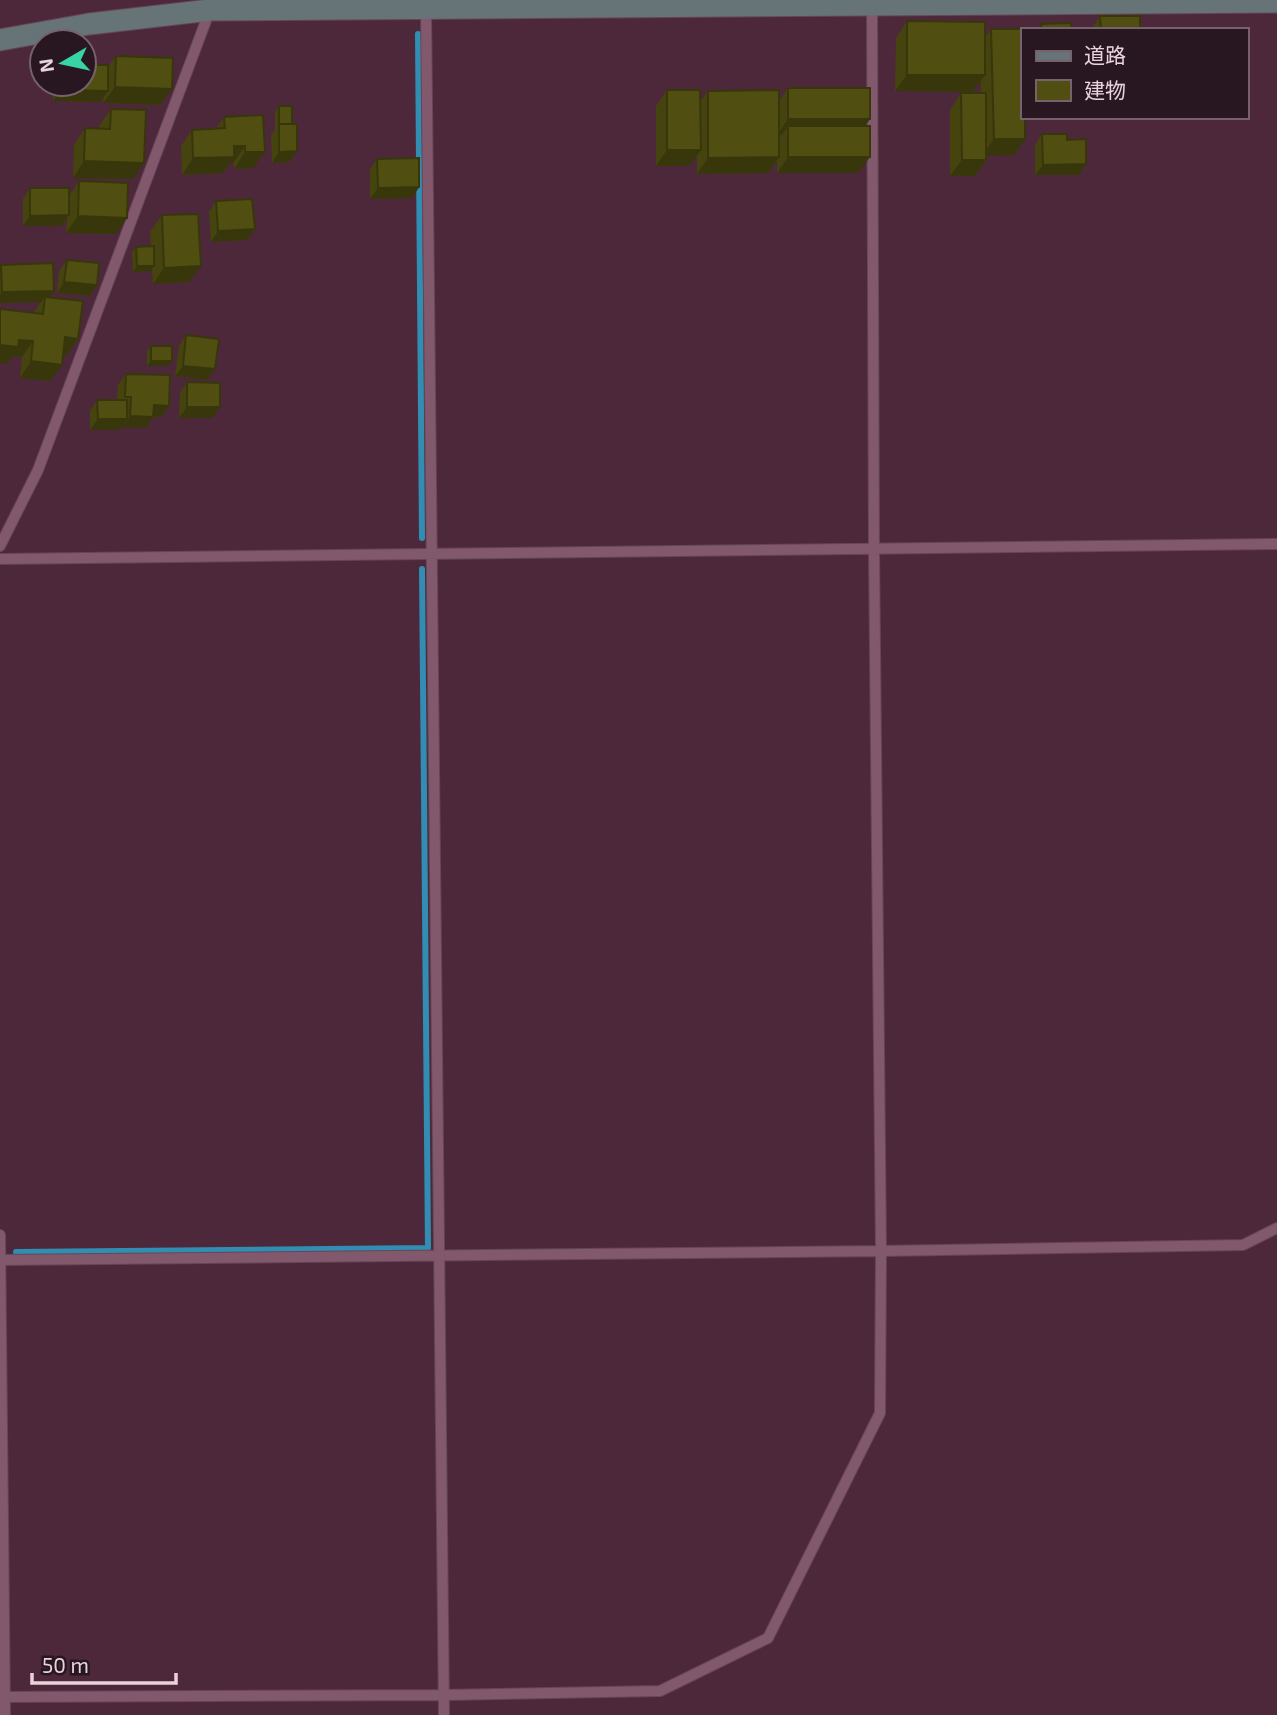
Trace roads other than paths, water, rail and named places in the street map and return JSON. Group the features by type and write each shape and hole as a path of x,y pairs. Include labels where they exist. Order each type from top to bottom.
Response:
{"street":[{"path":"0,40 89,24 210,10 426,10 532,4 1277,2"}],"lane":[{"path":"2,1697 660,1691 768,1638 880,1413 872,4"},
{"path":"0,546 38,470 210,10"},
{"path":"426,10 434,554 444,1715"},
{"path":"0,559 1277,544"},
{"path":"0,1260 1243,1245 1277,1228"},
{"path":"0,1235 2,1697 5,1715"}],"waterway":[{"path":"418,34 422,538"},
{"path":"16,1252 428,1248 422,569"}]}
